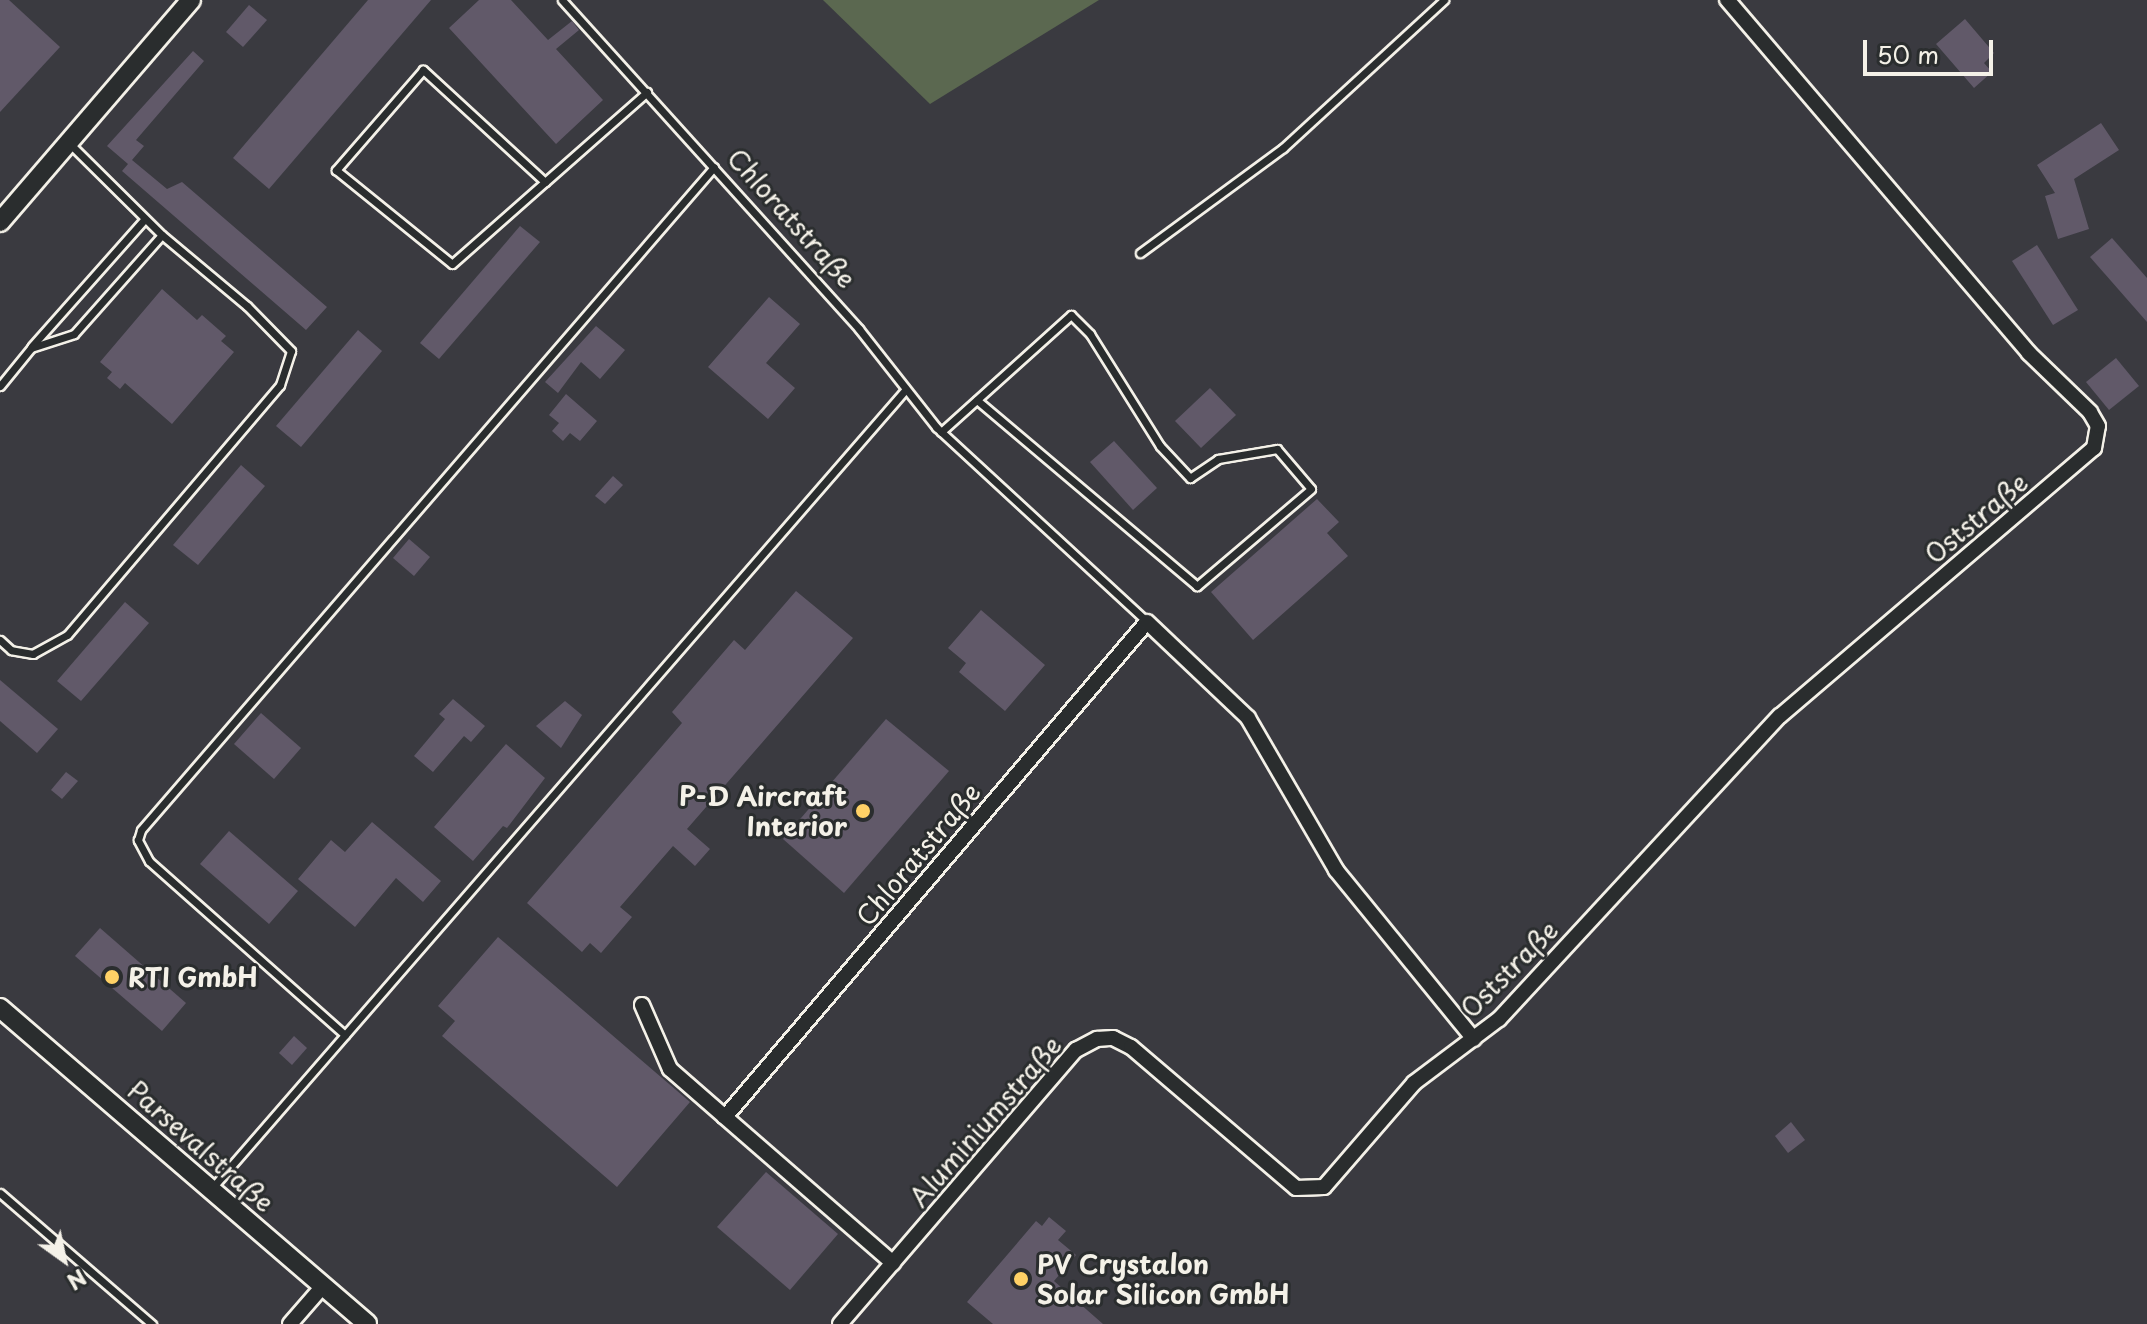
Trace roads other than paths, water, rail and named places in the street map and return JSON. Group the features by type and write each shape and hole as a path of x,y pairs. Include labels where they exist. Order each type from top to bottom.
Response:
{"street":[{"path":"0,222 191,0"},
{"name":"Oststraße","path":"1474,1039 1499,1019 1780,716 2097,442 2098,426 2090,412 2029,353 1727,0"},
{"name":"Chloratstraße","path":"725,1117 1147,622 1248,718 1336,870 1474,1039"},
{"path":"642,1005 670,1069 893,1263"},
{"name":"Parsevalstraße","path":"0,1008 367,1324"},
{"name":"Aluminiumstraße","path":"840,1324 1089,1041 1123,1042 1289,1184 1311,1191 1329,1183 1414,1083 1474,1039"},
{"path":"290,1324 323,1286"}],"lane":[{"name":"Chloratstraße","path":"562,0 714,167 941,432 1147,622"},
{"path":"1140,253 1283,148 1444,0"},
{"path":"545,182 423,70 336,170 452,264 545,182 647,92"},
{"path":"0,640 23,654 61,641 288,374 289,346 144,220 69,142"},
{"path":"345,1035 149,861 138,840 141,830 714,167"},
{"path":"0,386 144,220"},
{"path":"31,348 74,334 162,235"},
{"path":"941,432 1071,315 1090,334 1160,446 1190,478 1218,459 1277,449 1311,489 1197,586 977,400"},
{"path":"211,1189 906,389"},
{"path":"0,1193 152,1324"}],"place":[{"name":"P-D Aircraft Interior","path":"863,811"},
{"name":"RTI GmbH","path":"112,977"},
{"name":"PV Crystalon Solar Silicon GmbH","path":"1021,1279"}]}
